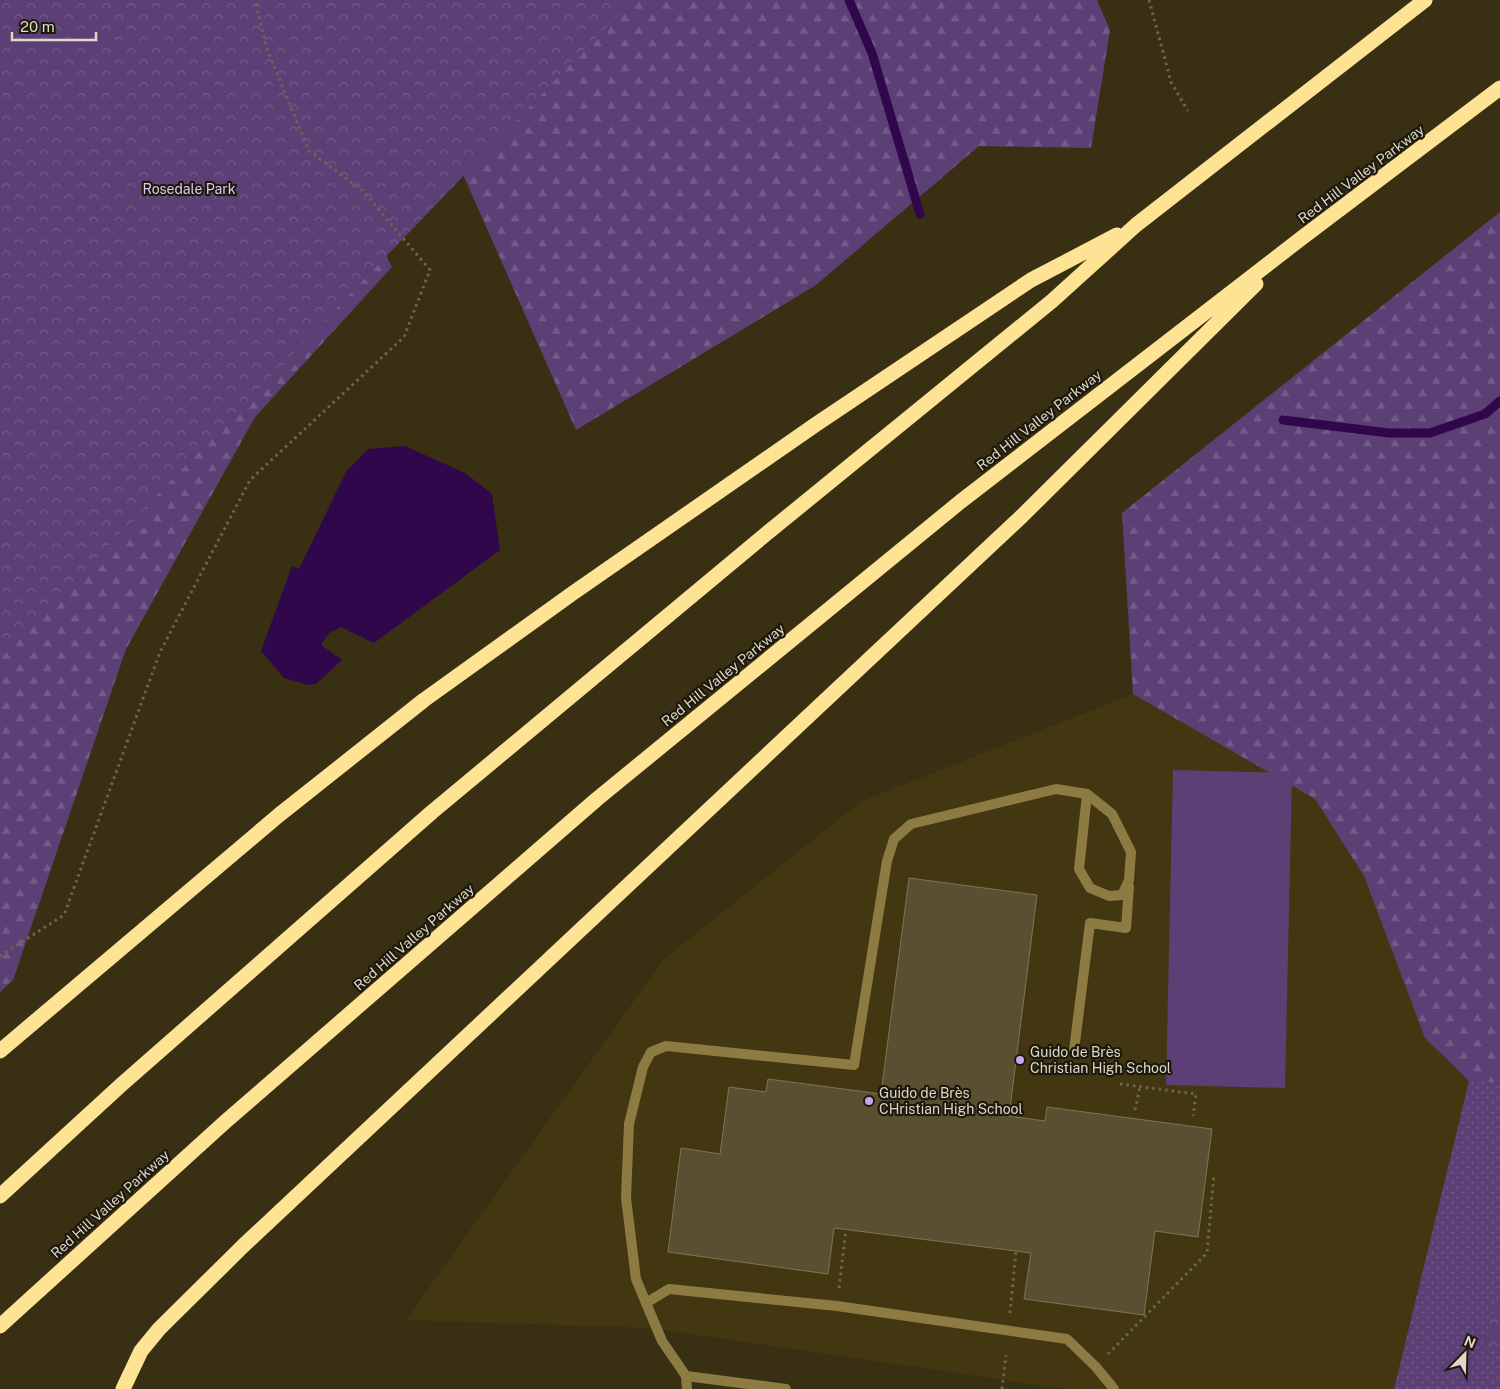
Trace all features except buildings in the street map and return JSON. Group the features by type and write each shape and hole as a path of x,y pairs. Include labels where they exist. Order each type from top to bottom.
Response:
{"highway":[{"path":"0,1196 121,1085 432,812 766,534 1052,301 1136,224 1425,0"},
{"name":"Red Hill Valley Parkway","path":"0,1326 225,1122 597,799 960,502 1500,88"},
{"path":"0,1051 279,815 424,700 573,593 815,425 1031,280 1136,224"},
{"path":"123,1389 141,1351 159,1329 243,1246 1022,516 1303,238"}],"street":[{"path":"686,1389 686,1376 662,1341 636,1279 626,1198 629,1124 643,1067 651,1052 666,1046 854,1065 887,861 894,839 911,824 1056,789 1087,794 1112,814 1131,852 1126,928 1090,923 1074,1050"},
{"path":"1087,794 1079,869 1090,888 1109,896 1122,895 1129,880"},
{"path":"646,1302 669,1289 837,1306 1068,1339 1096,1367 1114,1389"},
{"path":"686,1376 786,1389"}],"path":[{"path":"0,956 64,915 160,652 250,480 404,336 430,270 362,190 309,151 268,49 255,0"},
{"path":"1149,0 1171,82 1188,110"},
{"path":"1120,1084 1196,1094 1193,1116"},
{"path":"1135,1110 1140,1086"},
{"path":"1106,1356 1207,1253 1214,1174"},
{"path":"839,1292 846,1229"},
{"path":"1010,1315 1016,1251"},
{"path":"1002,1389 1006,1355"}],"shaded area":[{"path":"405,446 465,473 492,494 500,550 374,643 341,627 329,633 321,645 342,660 316,684 308,685 284,678 261,651 292,566 299,569 346,472 368,449"},
{"name":"Guido de Brès Christian High School","path":"1133,694 1315,799 1364,876 1425,1038 1469,1081 1394,1389 1066,1389 650,1328 406,1320 664,959 862,801"}],"green space":[{"name":"Rosedale Park","path":"0,0 632,0 0,659"},
{"path":"378,0 1097,0 1110,30 1091,148 979,146 816,285 576,430 389,7"},
{"path":"0,135 373,229 392,267 255,417 126,649 13,980 0,992"},
{"path":"1500,212 1500,1083 1469,1081 1425,1038 1364,876 1315,799 1133,694 1122,513"},
{"path":"1173,770 1292,773 1285,1088 1166,1085"},
{"path":"1469,1081 1500,1083 1500,1389 1394,1389"},
{"path":"1500,1291 1500,1352 1482,1346"}],"waterway":[{"path":"849,0 872,53 920,214"},
{"path":"1283,420 1389,433 1430,433 1485,414 1500,401"}],"place":[{"name":"Guido de Brès Christian High School","path":"1020,1060"},
{"name":"Guido de Brès CHristian High School","path":"869,1101"}]}
